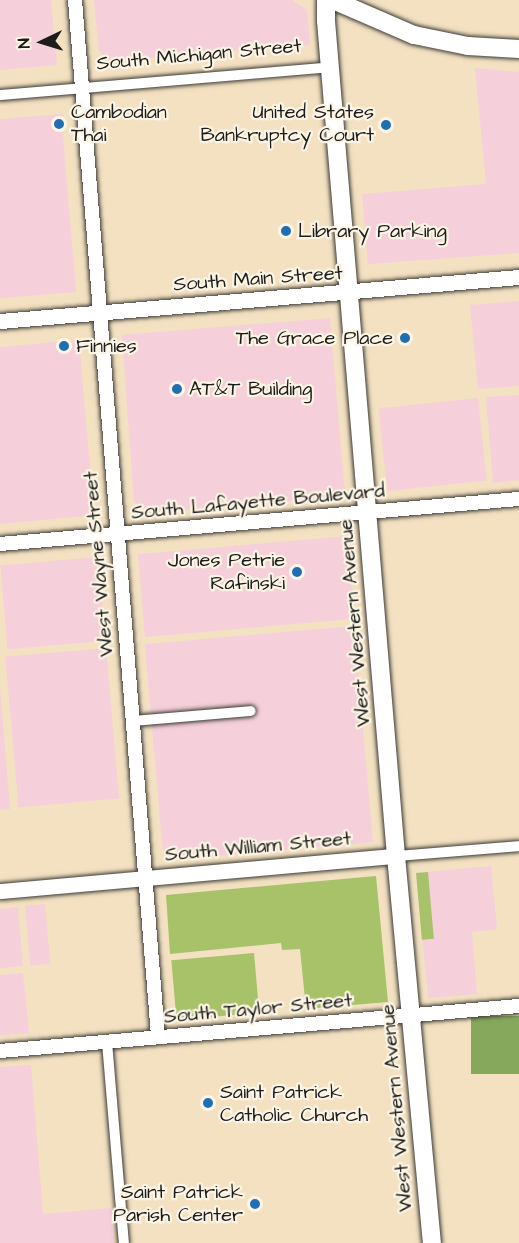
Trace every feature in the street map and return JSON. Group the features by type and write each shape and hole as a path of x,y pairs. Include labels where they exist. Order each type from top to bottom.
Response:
{"main road":[{"name":"West Western Avenue","path":"326,0 396,856 432,1243"},
{"path":"333,0 363,15 414,35 468,46 519,49"},
{"name":"South Main Street","path":"0,321 519,278"},
{"name":"South William Street","path":"0,891 396,856"}],"street":[{"name":"West Wayne Street","path":"75,0 158,1037"},
{"name":"South Michigan Street","path":"0,95 330,67"},
{"name":"South Lafayette Boulevard","path":"0,544 519,500"},
{"path":"132,721 250,711"},
{"name":"South William Street","path":"396,856 519,846"},
{"name":"South Taylor Street","path":"0,1051 519,1006"},
{"path":"107,1042 124,1243"}],"shaded area":[{"path":"0,0 51,0 57,65 0,70"},
{"path":"94,0 292,0 307,10 310,45 110,61 99,51"},
{"path":"475,68 519,72 519,253 368,264 362,194 486,184"},
{"path":"61,114 76,292 0,298 0,119"},
{"path":"519,301 519,386 478,389 470,305"},
{"path":"330,318 345,496 149,513 134,501 122,335"},
{"path":"79,340 94,515 0,524 0,347"},
{"path":"519,395 519,480 493,483 486,397"},
{"path":"478,398 487,481 387,491 379,408"},
{"path":"347,536 354,619 145,637 138,554"},
{"path":"98,557 105,641 8,649 0,566"},
{"path":"354,626 373,842 164,860 145,644"},
{"path":"106,648 119,798 19,807 5,657"},
{"path":"0,688 10,809 0,810"},
{"path":"491,866 497,929 472,932 477,994 428,998 416,873"},
{"path":"45,904 50,964 30,966 25,906"},
{"path":"18,907 23,966 0,968 0,909"},
{"path":"23,973 29,1033 0,1035 0,975"},
{"path":"31,1065 43,1214 111,1208 114,1243 0,1243 0,1067"}],"green space":[{"path":"428,872 434,939 422,940 416,873"},
{"path":"376,876 388,1002 306,1009 300,949 282,950 281,943 170,954 166,895"},
{"path":"254,953 259,1013 177,1020 171,960"},
{"path":"471,1016 519,1016 519,1074 471,1074"}],"place":[{"name":"Cambodian Thai","path":"59,124"},
{"name":"United States Bankruptcy Court","path":"386,125"},
{"name":"Library Parking","path":"286,231"},
{"name":"The Grace Place","path":"405,338"},
{"name":"Finnies","path":"64,346"},
{"name":"AT&T Building","path":"177,389"},
{"name":"Jones Petrie Rafinski","path":"297,572"},
{"name":"Saint Patrick Catholic Church","path":"208,1103"},
{"name":"Saint Patrick Parish Center","path":"255,1204"}]}
